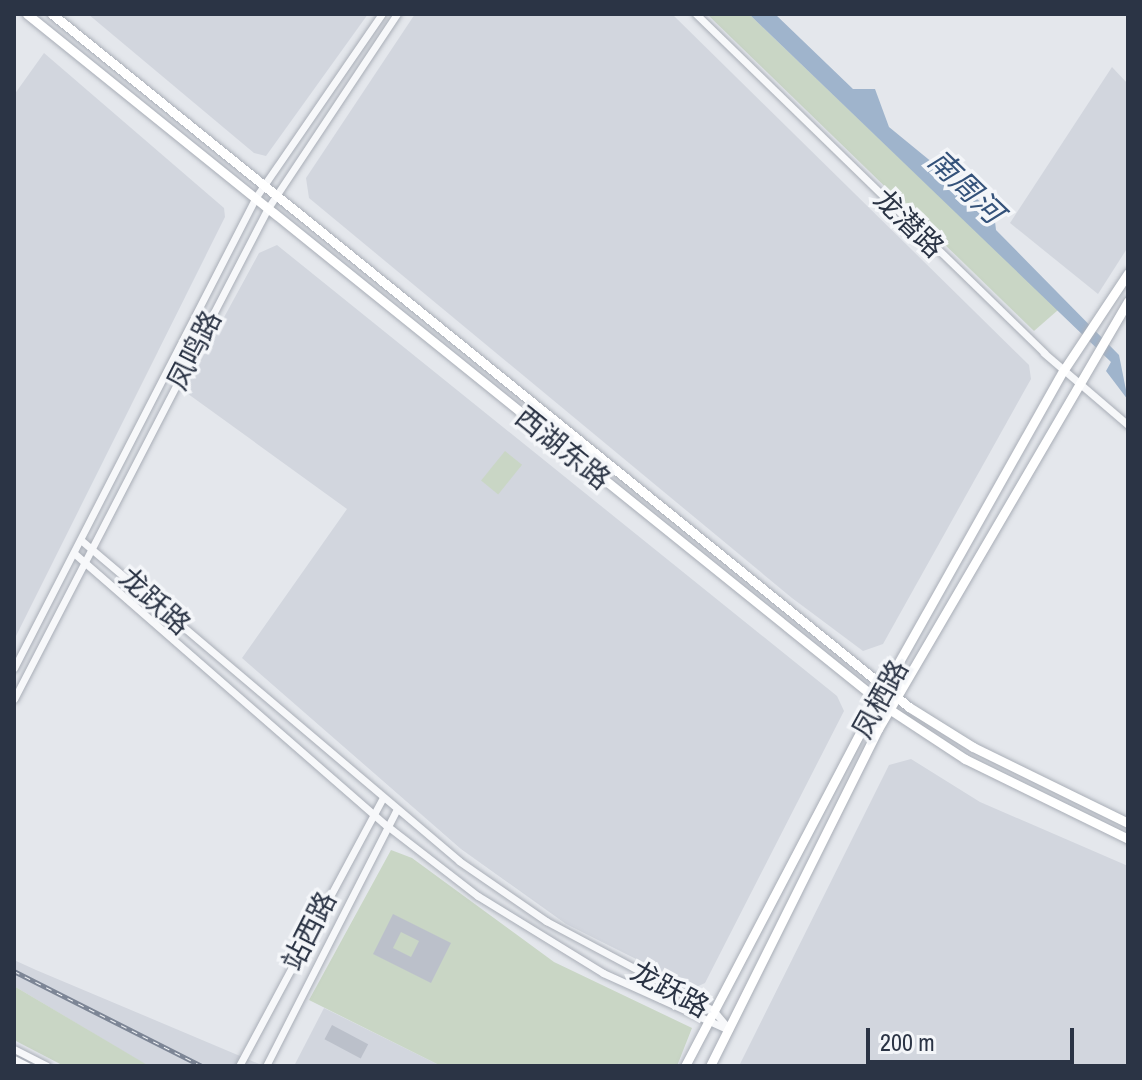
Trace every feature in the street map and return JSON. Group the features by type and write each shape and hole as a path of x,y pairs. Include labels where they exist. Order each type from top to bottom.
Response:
{"main road":[{"name":"西湖东路","path":"27,14 889,709 965,759 1128,839"},
{"name":"西湖东路","path":"52,14 896,697 973,747 1128,823"},
{"name":"凤栖路","path":"685,1066 878,699 1063,371 1128,273"},
{"name":"凤栖路","path":"710,1066 889,709 1076,382 1128,301"}],"street":[{"name":"凤鸣路","path":"14,668 82,541 256,197 382,14"},
{"name":"凤鸣路","path":"14,699 268,208 397,14"},
{"name":"龙潜路","path":"696,14 1063,371 1128,425"},
{"name":"龙跃路","path":"82,541 95,547 396,811 546,921 713,1010 729,1029"},
{"name":"龙跃路","path":"75,554 88,560 386,825 546,941 706,1024 729,1029"},
{"name":"站西路","path":"239,1066 383,798"},
{"name":"站西路","path":"266,1066 386,825 396,811"},
{"path":"14,1049 47,1066"},
{"path":"14,1059 28,1066"}],"shaded area":[{"path":"88,14 368,14 266,156 254,153"},
{"path":"415,14 672,14 1029,365 1031,379 883,644 863,651 792,598 309,198 306,178"},
{"path":"44,53 224,208 225,217 14,640 14,95"},
{"path":"1112,67 1128,84 1128,247 1098,294 1010,223"},
{"path":"277,245 837,696 844,711 705,983 694,988 566,924 461,849 242,658 347,509 184,391 259,253"},
{"path":"911,759 980,802 1128,866 1128,1066 739,1066 889,765"},
{"path":"14,960 264,1066 148,1066 14,986"},
{"path":"324,1008 441,1066 294,1066"}],"green space":[{"path":"707,14 749,14 1058,310 1034,331"},
{"path":"505,451 522,465 498,494 481,481"},
{"path":"391,850 412,858 554,962 692,1028 677,1066 441,1066 309,1000"},
{"path":"14,986 149,1066 64,1066 14,1040"}],"water":[{"path":"749,14 775,14 853,89 875,89 889,127 994,213 996,230 1119,355 1128,400 1106,371 1111,362"}],"building":[{"path":"393,914 451,943 431,983 373,954","holes":["401,932 419,941 411,957 393,948"]},
{"path":"332,1025 368,1044 361,1058 324,1039"}],"railway":[{"path":"14,971 202,1066"}],"water label":[{"name":"南周河","path":"966,186"}]}
